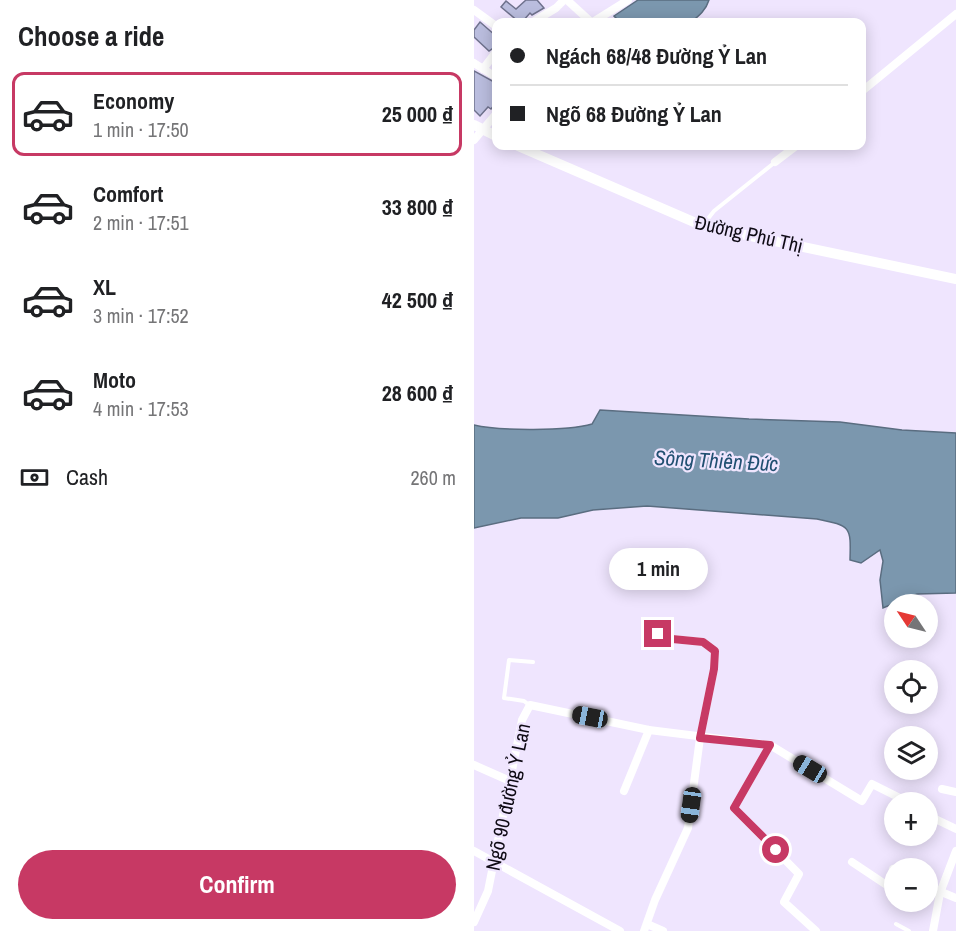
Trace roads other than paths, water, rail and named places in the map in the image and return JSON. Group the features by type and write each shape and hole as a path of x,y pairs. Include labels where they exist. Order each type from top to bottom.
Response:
{"street":[{"path":"540,18 566,0 587,18"},
{"path":"599,18 628,0"},
{"path":"474,10 492,23"},
{"path":"866,88 956,14"},
{"path":"483,69 492,57"},
{"path":"474,63 492,75"},
{"path":"474,140 478,127 492,117"},
{"path":"478,127 492,134"},
{"name":"Đường Phú Thị","path":"527,150 703,226 956,279"},
{"path":"775,162 791,150"},
{"path":"658,634 662,638 703,642 715,651 688,828 645,927 663,931"},
{"path":"530,705 700,738 770,745 862,801 872,784 888,792"},
{"name":"Ngõ 90 đường Ỷ Lan","path":"474,922 488,891 522,720 530,705"},
{"path":"624,791 649,729"},
{"path":"770,745 734,808 799,874 784,902 816,931"},
{"path":"474,765 510,781"},
{"path":"942,789 956,792"},
{"path":"938,820 956,829"},
{"path":"474,850 620,931"},
{"path":"933,931 940,893 956,851"},
{"path":"852,862 884,883"},
{"path":"940,893 956,898"}],"lane":[{"path":"703,226 714,211 775,162"},
{"path":"530,705 524,701 504,698 504,692 509,660 533,662"},
{"path":"896,924 909,931"}],"water":[{"path":"638,0 709,0 706,7 695,18 616,18 614,16"},
{"name":"Sông Thiên Đức","path":"600,410 840,422 902,430 956,433 956,593 884,594 883,608 880,580 883,561 880,550 861,563 850,560 850,540 847,529 817,519 647,506 593,510 558,518 521,518 474,528 474,425 516,429 551,429 592,424"}]}
